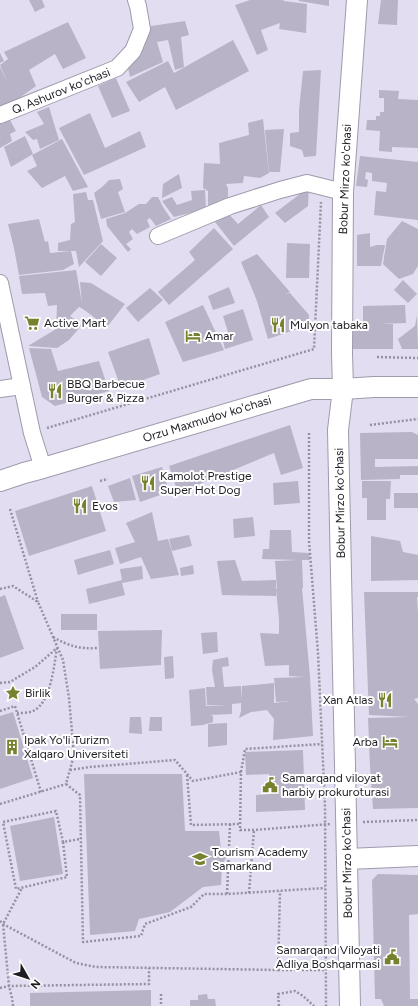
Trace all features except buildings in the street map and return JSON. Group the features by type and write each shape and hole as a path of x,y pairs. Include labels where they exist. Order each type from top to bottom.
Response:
{"main road":[{"name":"Bobur Mirzo ko'chasi","path":"350,1006 338,430 343,389 343,192 356,0"},
{"name":"Orzu Maxmudov ko'chasi","path":"0,481 311,389 418,387"},
{"path":"347,859 418,856"}],"street":[{"name":"Q. Ashurov ko'chasi","path":"0,116 118,68 133,52 142,29 136,0"},
{"path":"158,236 230,206 307,183 343,192"},
{"path":"0,283 3,314 22,386 32,433 43,468"},
{"path":"0,389 22,386"}],"path":[{"path":"47,428 314,349 322,187"},
{"path":"377,357 418,358"},
{"path":"370,424 418,419"},
{"path":"309,433 309,541 318,653 325,825 326,1006"},
{"path":"100,481 108,479"},
{"path":"10,509 38,602 63,660 69,698 74,755 66,784"},
{"path":"0,589 13,586 38,602"},
{"path":"53,636 66,644 78,648 97,648"},
{"path":"0,683 10,682 35,668 58,648"},
{"path":"17,713 33,711 41,704 46,696 51,681 58,648"},
{"path":"0,711 15,706 41,792"},
{"path":"322,744 245,749 241,772 240,830 418,820"},
{"path":"70,770 175,760 193,781 241,772"},
{"path":"187,774 191,825 240,824"},
{"path":"0,804 66,784"},
{"path":"66,784 80,795 82,942 141,936 145,924 191,907 204,894 249,893 325,888"},
{"path":"56,811 63,842 67,877 16,890 4,822 56,811"},
{"path":"227,894 230,824"},
{"path":"249,893 254,830"},
{"path":"63,842 80,839"},
{"path":"13,1006 9,986 3,924 22,888"},
{"path":"278,970 280,891"},
{"path":"0,921 76,963 96,967 326,970"},
{"path":"0,988 9,986 149,984 149,968"},
{"path":"279,1006 278,994 295,991 314,1006"},
{"path":"161,994 161,1006"}],"place":[{"name":"Active Mart","path":"32,323"},
{"name":"Mulyon tabaka","path":"278,325"},
{"name":"Amar","path":"193,336"},
{"name":"BBQ Barbecue Burger & Pizza","path":"55,391"},
{"name":"Kamolot Prestige Super Hot Dog","path":"148,483"},
{"name":"Evos","path":"80,506"},
{"name":"Birlik","path":"13,693"},
{"name":"Xan Atlas","path":"385,700"},
{"name":"Arba","path":"390,742"},
{"name":"Ipak Yo'li Turizm Xalqaro Universiteti","path":"12,747"},
{"name":"Samarqand viloyat harbiy prokuroturasi","path":"270,785"},
{"name":"Tourism Academy Samarkand","path":"200,859"},
{"name":"Samarqand Viloyati Adliya Boshqarmasi","path":"392,957"}]}
